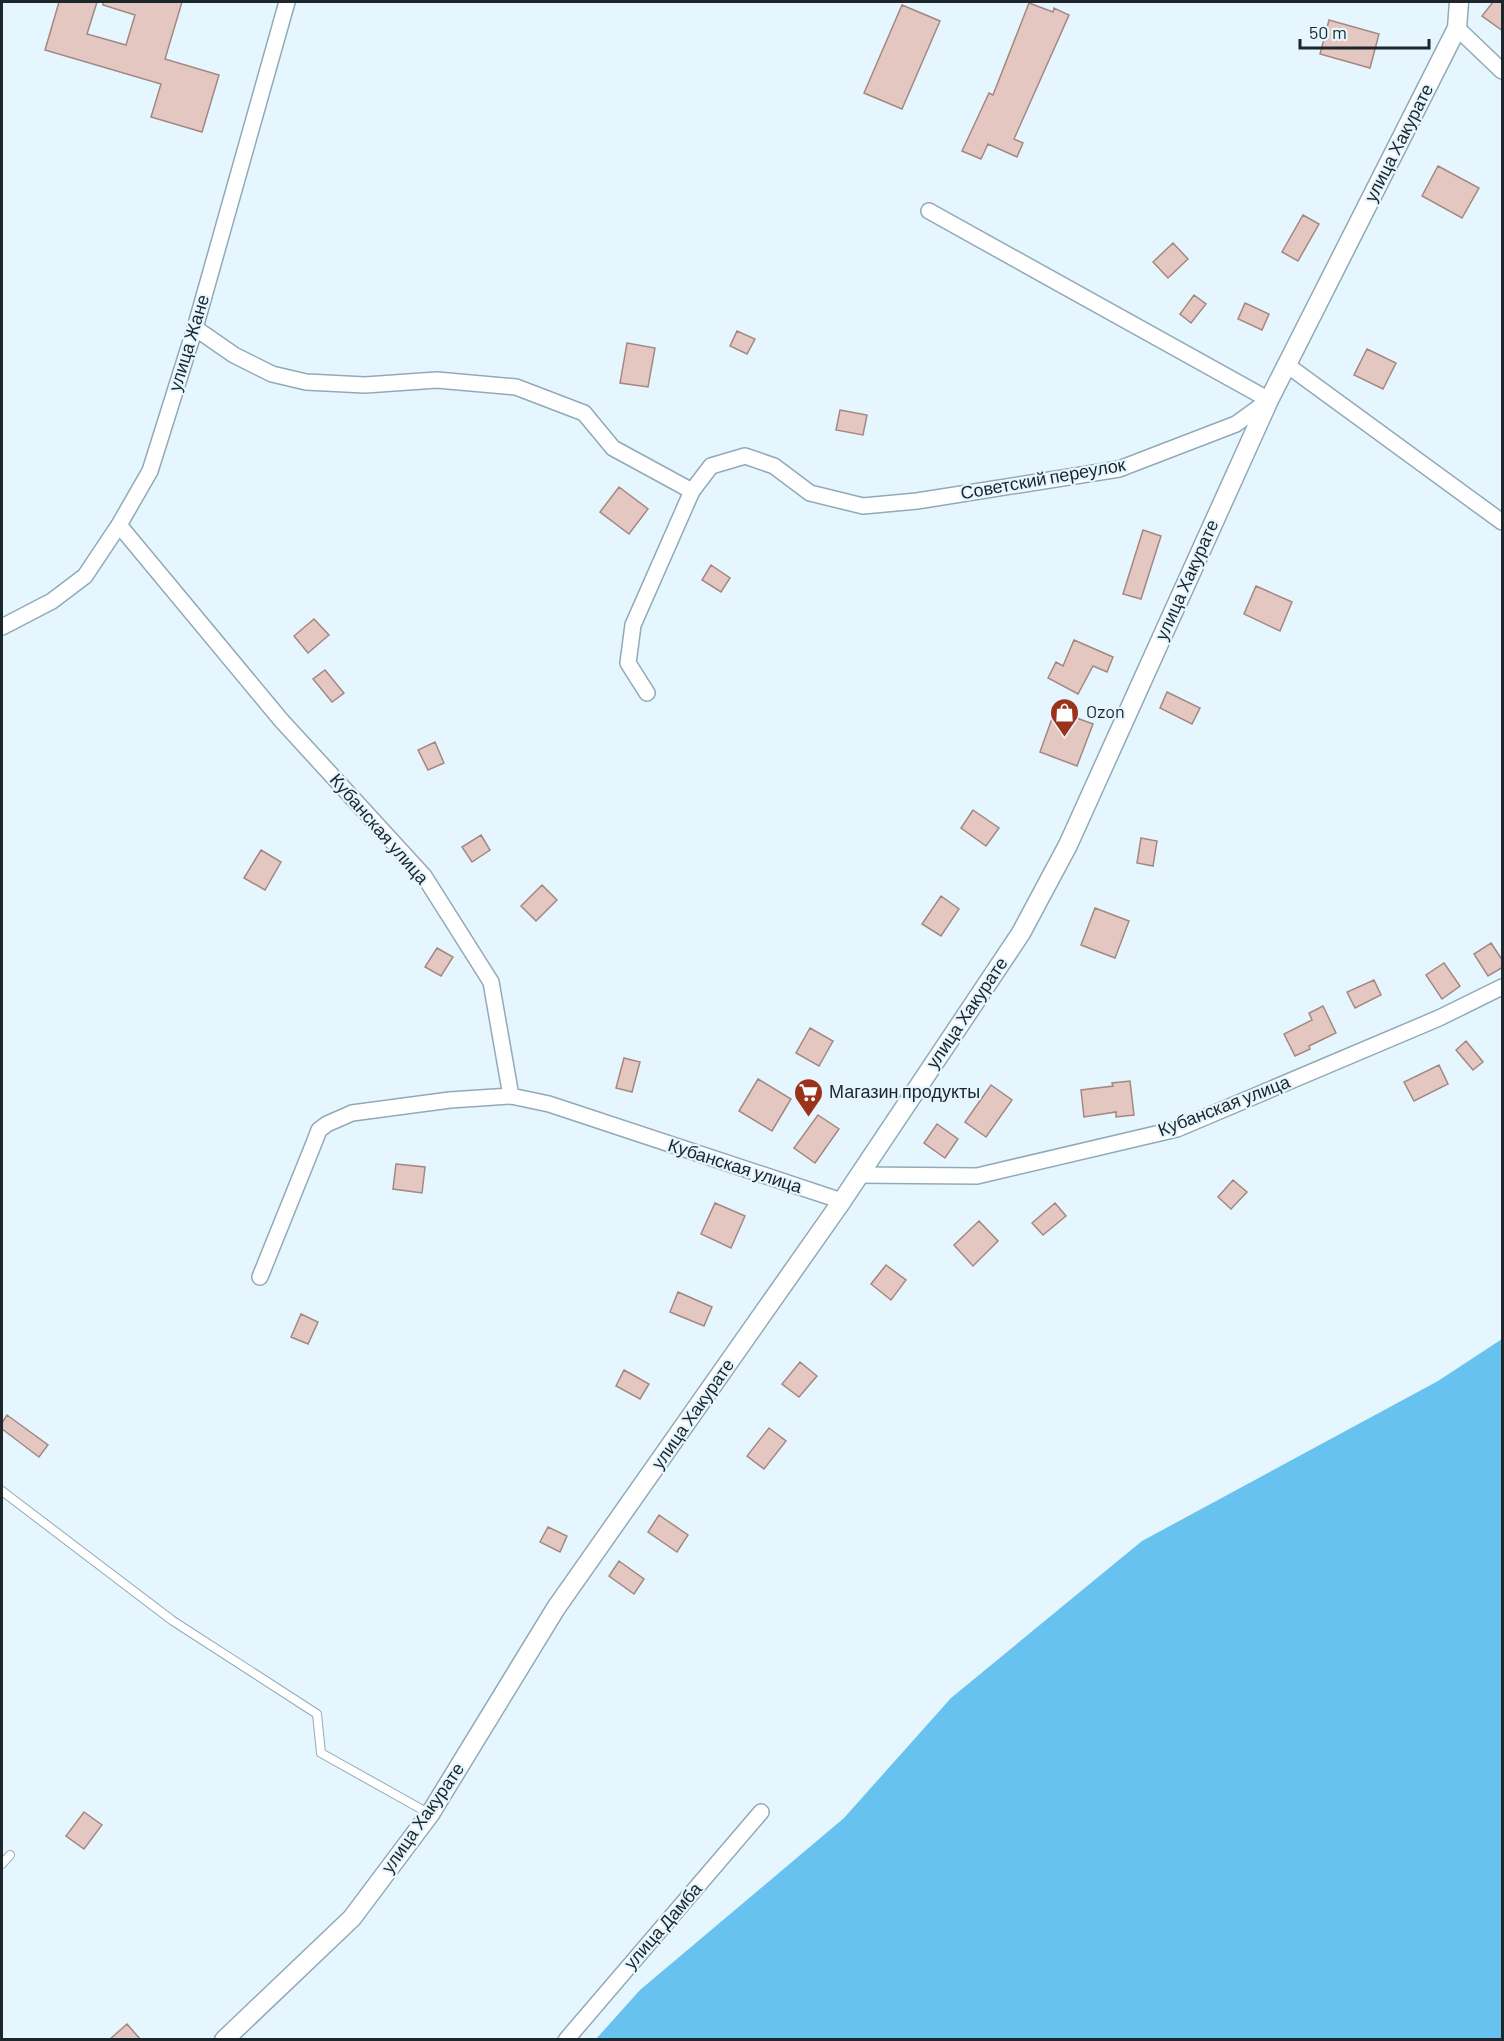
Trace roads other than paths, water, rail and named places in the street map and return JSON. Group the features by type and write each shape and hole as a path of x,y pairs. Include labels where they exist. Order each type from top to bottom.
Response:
{"street":[{"name":"улица Жане","path":"2,627 52,602 85,576 119,525 150,471 195,328 287,2"},
{"name":"улица Хакурате","path":"224,2040 352,1918 430,1814 556,1608 842,1201 1021,933 1068,845 1269,400 1457,28 1459,2"},
{"path":"1457,28 1503,71"},
{"path":"929,211 1269,400"},
{"path":"195,328 234,355 272,374 306,382 365,385 437,380 516,387 584,413 613,448 692,491"},
{"path":"1287,365 1503,522"},
{"name":"Советский переулок","path":"647,693 628,663 633,625 692,491 711,466 745,456 774,466 810,492 863,506 917,501 1119,469 1236,424 1269,400"},
{"name":"Кубанская улица","path":"119,525 281,720 424,876 490,982 512,1096 549,1104 842,1201"},
{"name":"Кубанская улица","path":"858,1175 977,1176 1177,1129 1439,1018 1503,987"},
{"path":"260,1277 314,1143 320,1130 327,1124 352,1113 450,1100 512,1096"},
{"name":"улица Дамба","path":"566,2040 760,1812"}],"lane":[{"path":"2,1491 173,1621 317,1714 321,1753 430,1814"},
{"path":"2,1864 10,1855"}],"water":[{"path":"1502,1339 1502,2039 596,2039 640,1990 844,1818 951,1698 1142,1541 1438,1381"}],"place":[{"name":"Ozon","path":"1065,738"},
{"name":"Магазин продукты","path":"808,1118"}]}
